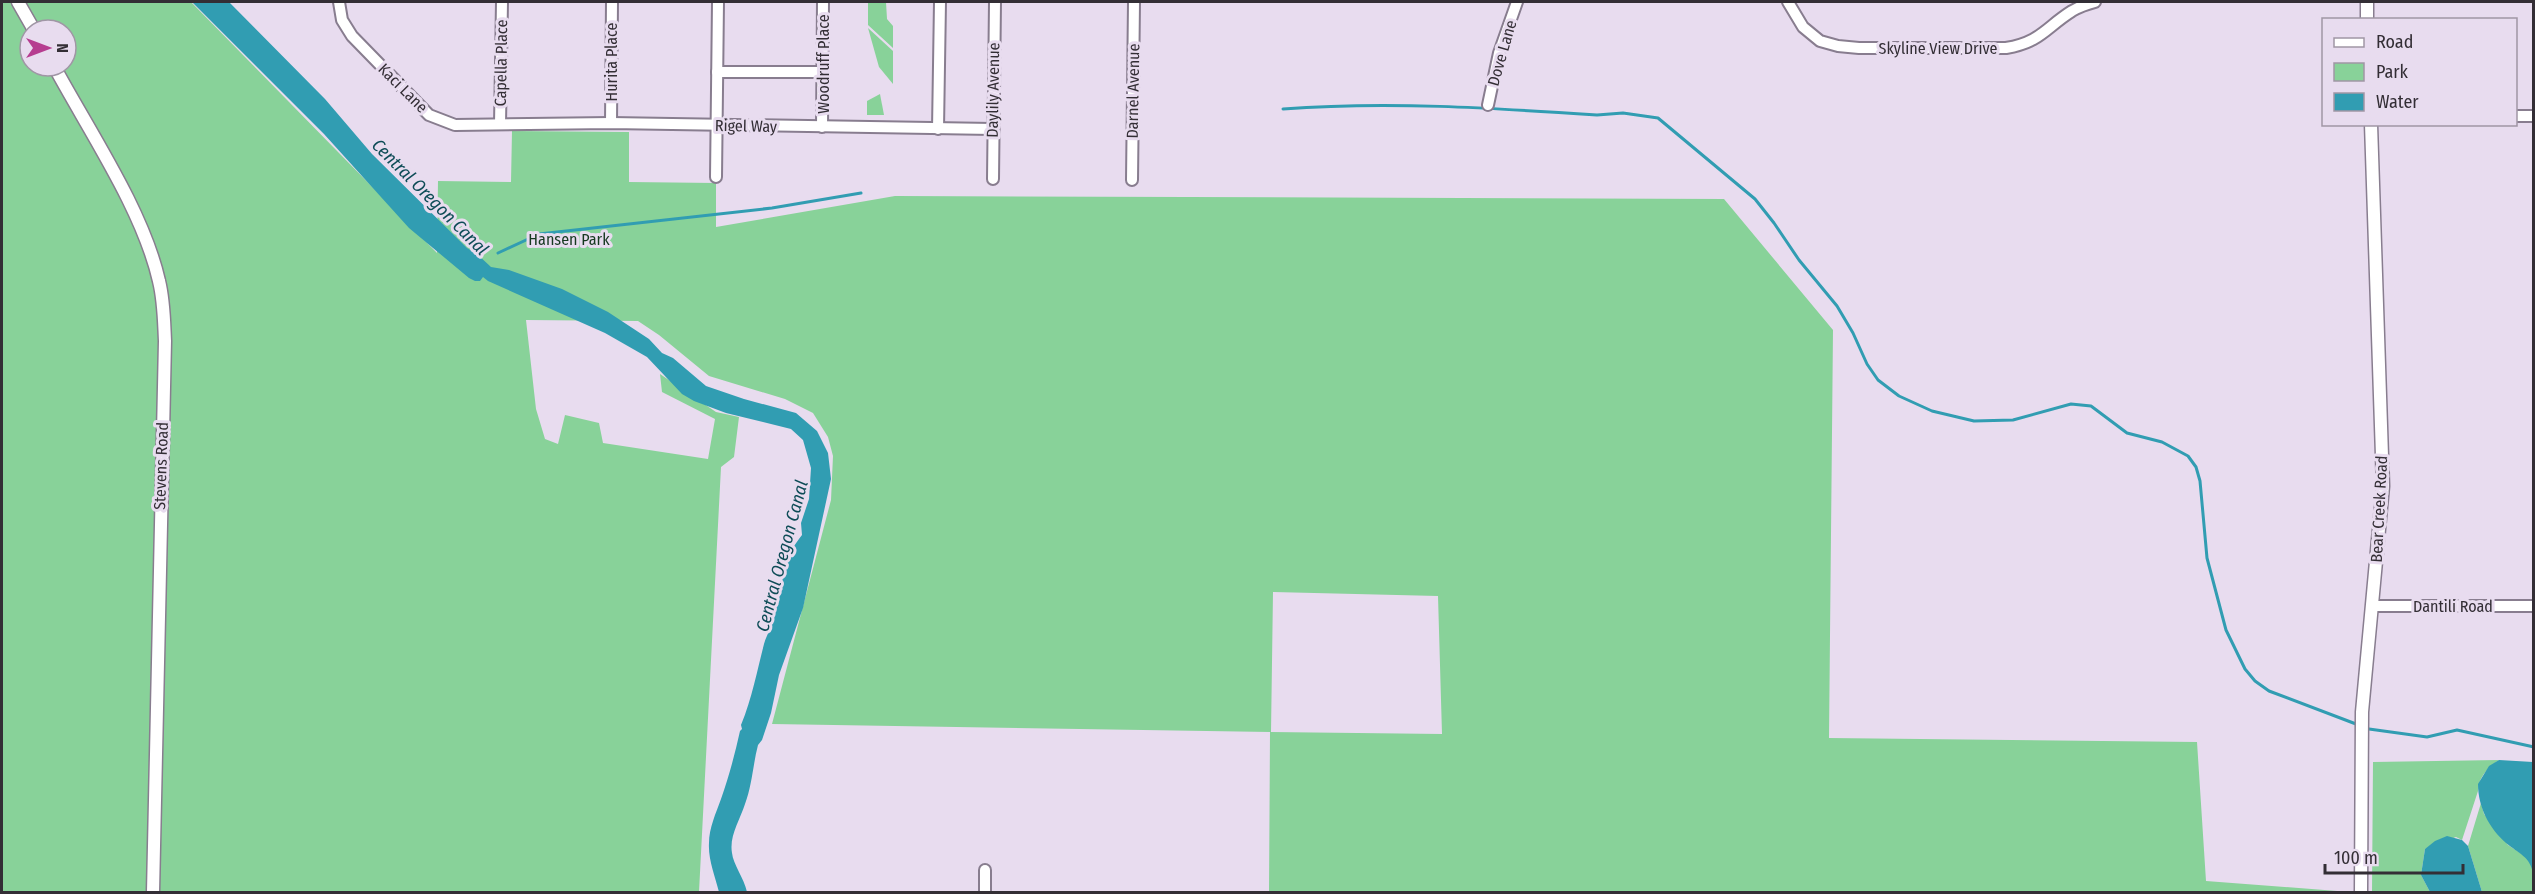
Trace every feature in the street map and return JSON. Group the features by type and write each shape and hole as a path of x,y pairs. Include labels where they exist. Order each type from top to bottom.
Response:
{"street":[{"path":"18,2 27,18"},
{"name":"Kaci Lane","path":"339,2 342,20 352,36 429,115 455,124 500,124"},
{"name":"Capella Place","path":"500,124 502,2"},
{"name":"Hurita Place","path":"611,123 612,2"},
{"path":"716,177 718,2"},
{"name":"Woodruff Place","path":"822,127 823,2"},
{"path":"938,129 940,2"},
{"name":"Daylily Avenue","path":"993,179 995,2"},
{"name":"Darnel Avenue","path":"1132,180 1134,2"},
{"name":"Dove Lane","path":"1488,105 1499,53 1517,2"},
{"name":"Skyline View Drive","path":"1788,2 1803,27 1820,41 1838,46 2006,48 2026,44 2044,35 2073,10 2095,2"},
{"path":"2367,2 2367,18"},
{"path":"717,72 823,72"},
{"name":"Stevens Road","path":"60,78 137,221 159,280 164,307 153,892"},
{"path":"2517,116 2534,116"},
{"name":"Rigel Way","path":"500,124 611,123 993,129"},
{"name":"Bear Creek Road","path":"2361,892 2362,712 2383,486 2371,126"},
{"name":"Dantili Road","path":"2373,606 2534,606"},
{"path":"985,870 985,892"}],"green space":[{"name":"Hansen Park","path":"2,2 191,2 437,253 438,181 511,182 512,131 629,132 629,182 716,183 716,227 895,196 1724,199 1833,330 1829,738 2197,742 2206,881 2350,892 1269,892 1270,732 772,724 831,500 833,456 828,437 813,413 785,399 709,376 638,321 526,320 536,409 545,439 558,444 565,415 599,423 603,443 708,459 715,419 662,392 660,374 716,412 739,417 734,457 721,467 699,892 2,892","holes":["1273,592 1438,596 1442,734 1271,732"]},
{"path":"868,2 886,2 887,19 893,26 893,48 868,25"},
{"path":"868,28 893,51 893,84 879,67"},
{"path":"880,94 884,115 867,115 867,101"},
{"path":"2499,760 2482,777 2462,840 2456,837 2425,849 2421,875 2430,892 2372,892 2373,762"},
{"path":"2481,803 2484,814 2508,845 2528,858 2533,868 2533,892 2482,892 2468,846"}],"water":[{"path":"192,2 229,2 325,99 372,154 467,248 491,267 509,270 562,289 608,312 649,339 662,353 673,358 706,386 796,413 817,431 828,453 831,479 803,608 779,675 771,713 762,740 758,745 747,797 732,840 733,857 747,892 719,892 711,861 709,837 742,729 741,725 764,644 773,622 773,609 780,595 785,564 802,535 801,523 809,499 811,468 803,440 791,429 726,413 694,401 682,394 647,357 605,333 483,277 480,281 469,278 409,228 324,134"},
{"path":"2499,760 2533,762 2533,874 2527,859 2494,831 2482,809 2478,784 2489,766"},
{"path":"2447,836 2462,840 2468,846 2482,892 2430,892 2421,875 2425,849 2435,841"}],"waterway":[{"path":"1283,109 1440,106 1597,115 1623,113 1658,118 1755,199 1799,260 1837,306 1853,333 1867,364 1878,380 1899,396 1932,411 1974,421 2013,420 2071,404 2091,406 2127,433 2162,442 2188,456 2196,467 2200,481 2207,558 2226,630 2245,669 2255,681 2269,691 2356,724"},
{"path":"498,253 539,234 772,208 861,193"},
{"path":"2369,729 2427,737 2457,730 2534,747"}],"water label":[{"name":"Central Oregon Canal","path":"430,197"},
{"name":"Central Oregon Canal","path":"782,556"}]}
